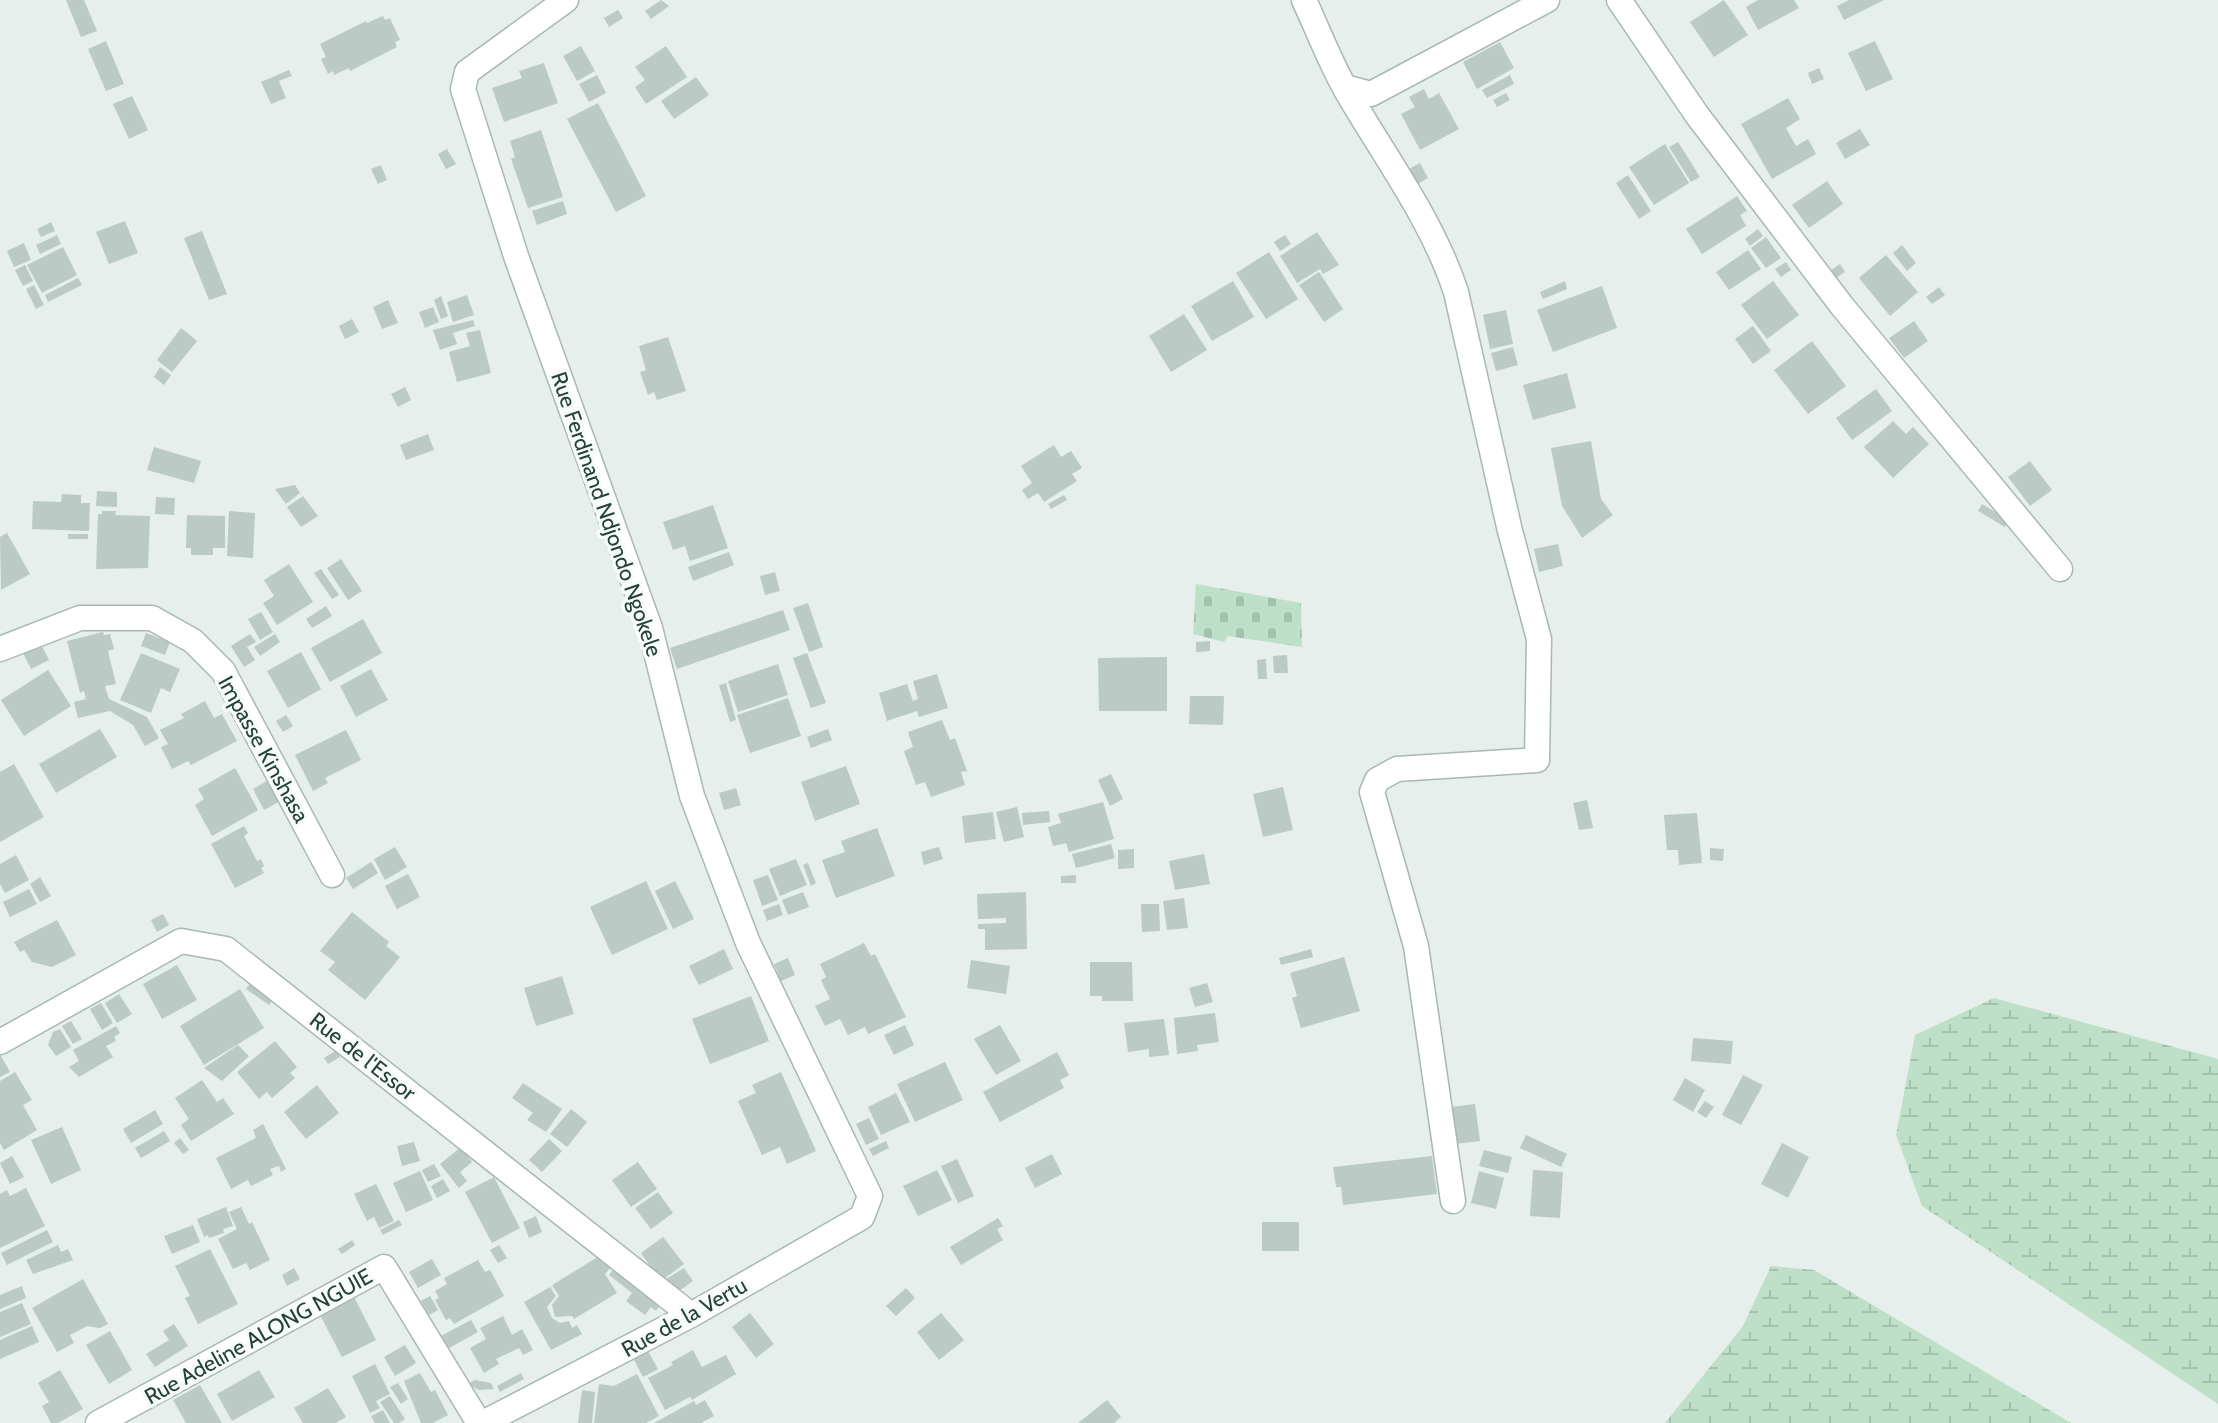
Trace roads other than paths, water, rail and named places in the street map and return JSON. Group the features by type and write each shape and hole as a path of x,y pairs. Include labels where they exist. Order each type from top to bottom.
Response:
{"street":[{"name":"Rue Ferdinand Ndjondo Ngokele","path":"566,0 467,72 463,89 516,256 650,628 692,796 748,943 870,1196"},
{"path":"1304,0 1345,87 1432,232 1447,265 1539,639 1537,760 1397,769 1383,775 1372,792 1416,946 1453,1201"},
{"path":"1345,87 1371,94 1547,0"},
{"path":"1619,0 1697,115 1832,293 2060,569"},
{"name":"Impasse Kinshasa","path":"0,649 80,618 152,618 193,641 223,671 332,875"},
{"name":"Rue de l'Essor","path":"2,1035 181,941 226,949 691,1315"},
{"name":"Rue de la Vertu","path":"481,1423 691,1315 862,1217 870,1196"},
{"name":"Rue Adeline ALONG NGUIE","path":"98,1423 384,1267 481,1423"}]}
